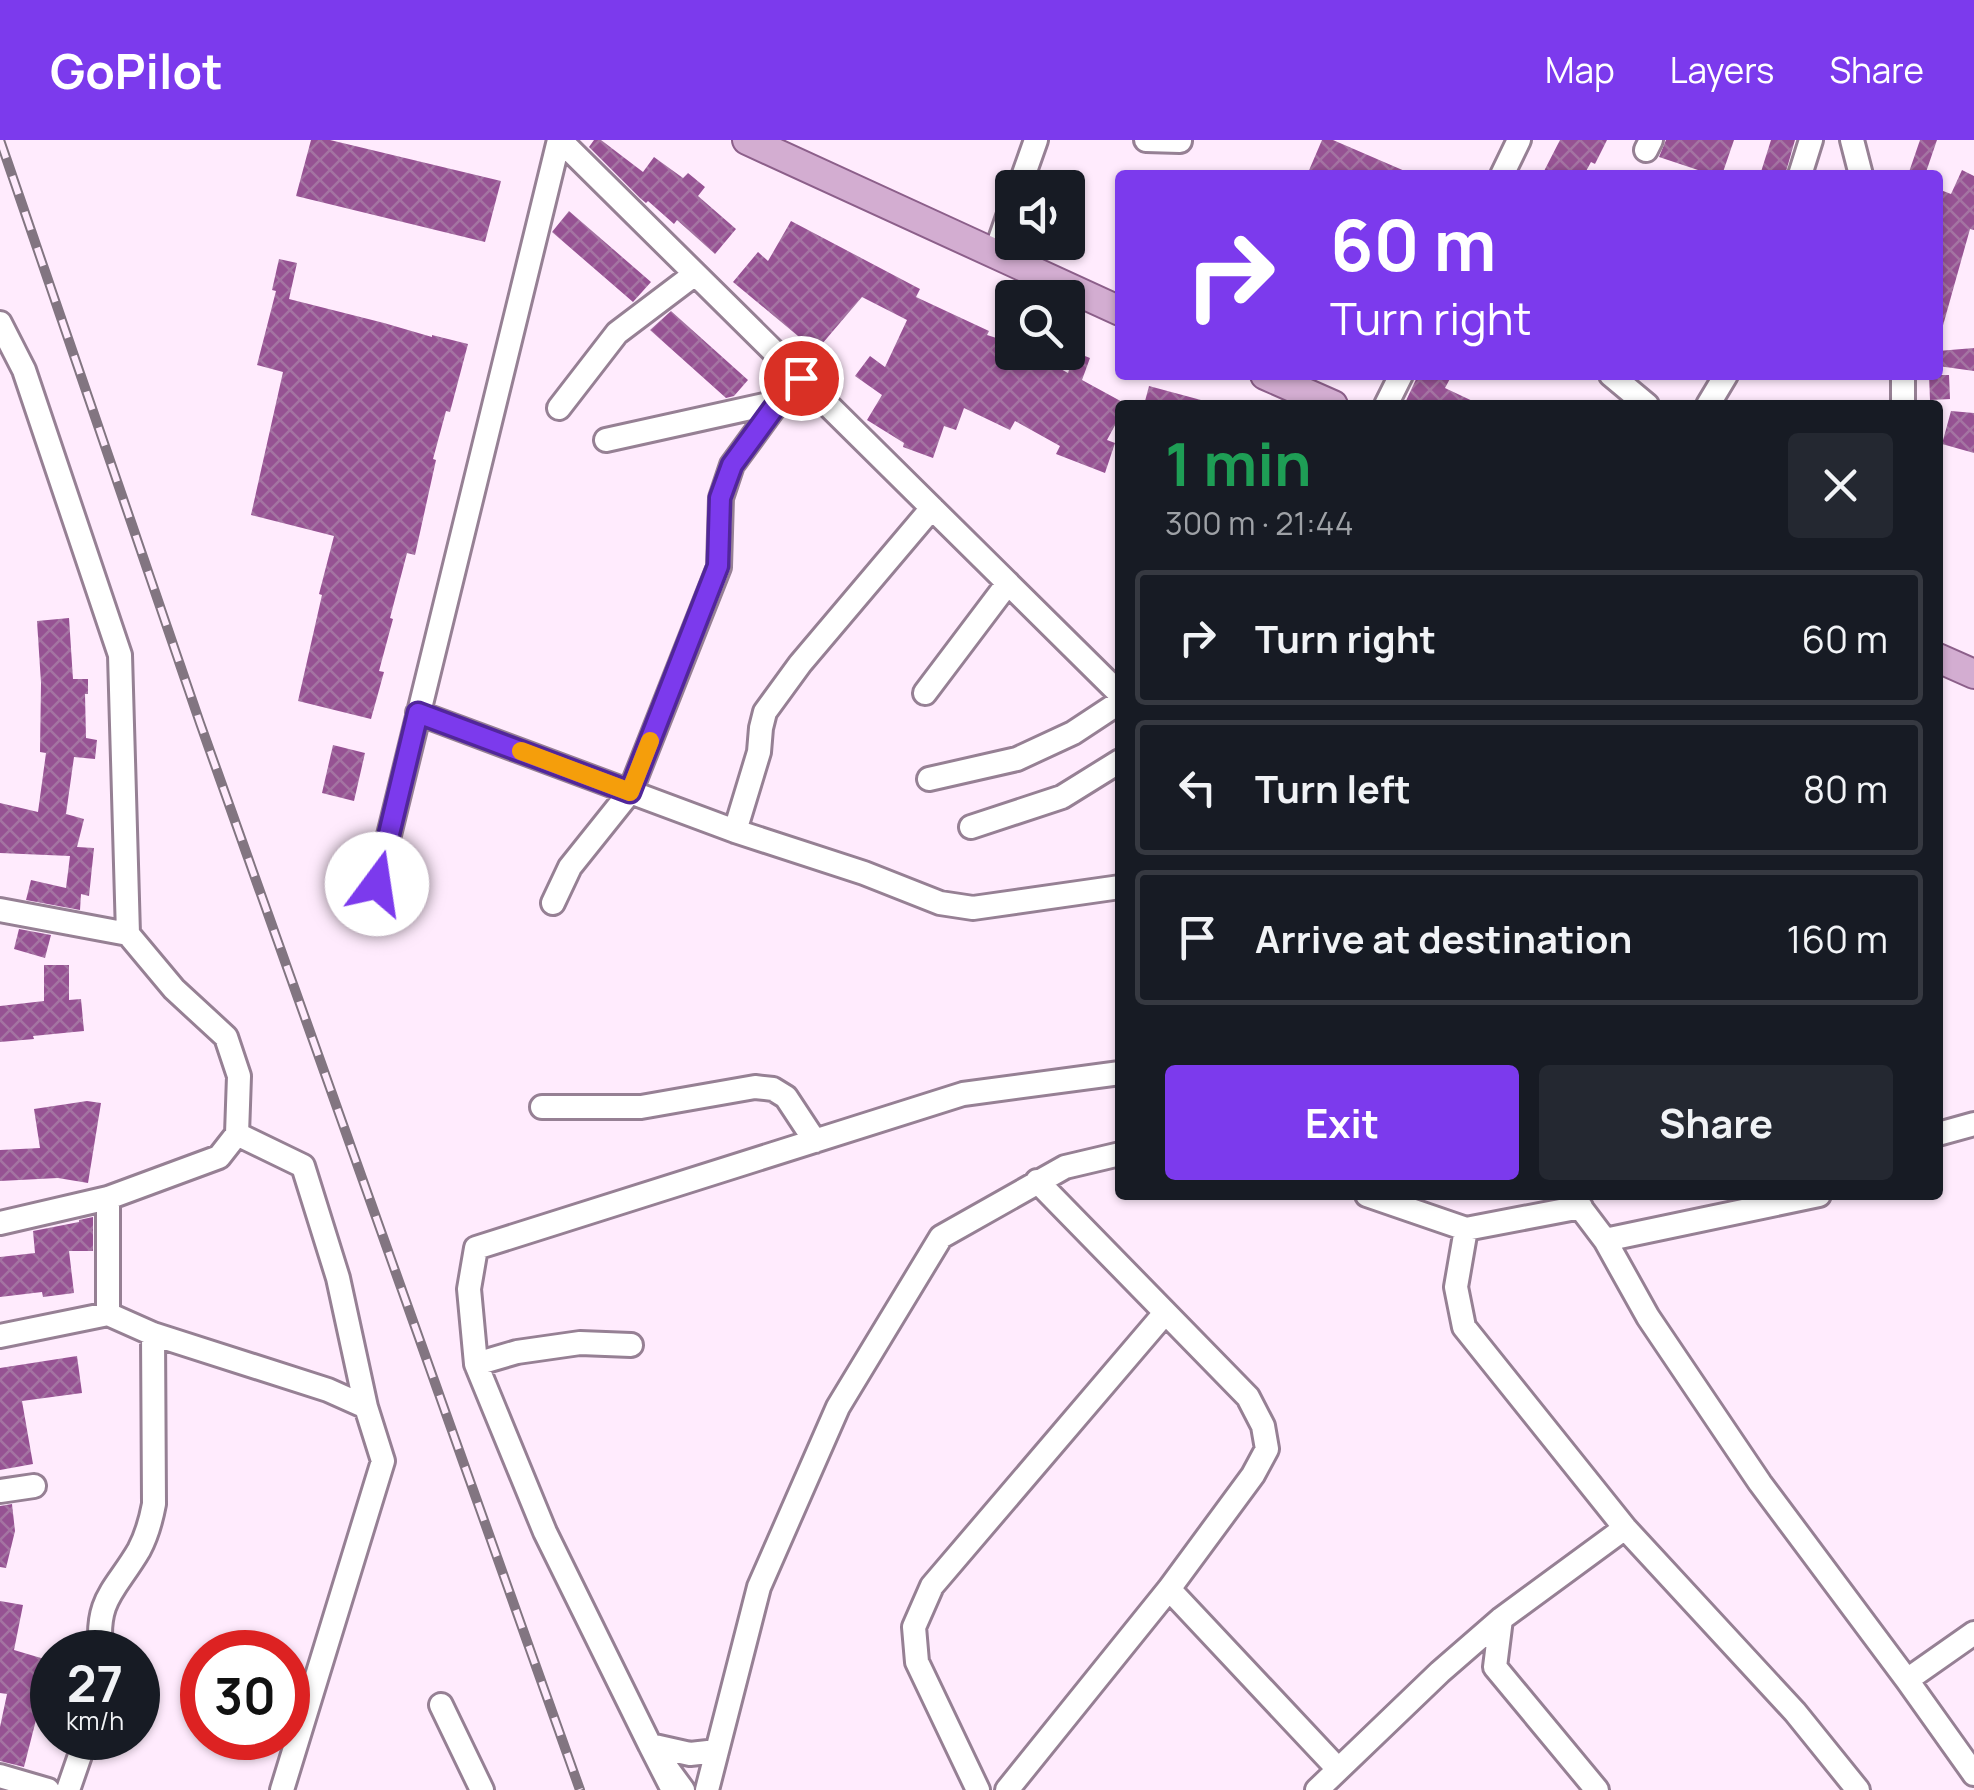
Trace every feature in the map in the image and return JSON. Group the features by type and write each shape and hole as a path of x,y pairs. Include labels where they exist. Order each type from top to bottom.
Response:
{"main road":[{"path":"747,140 995,254"},
{"path":"1008,260 1115,309"},
{"path":"1276,380 1322,400"},
{"path":"1943,660 1974,674"}],"street":[{"path":"559,140 1115,689"},
{"path":"377,884 559,140"},
{"path":"1146,140 1180,141"},
{"path":"1504,170 1519,140"},
{"path":"1802,170 1811,140"},
{"path":"1852,140 1860,170"},
{"path":"1025,170 1035,141"},
{"path":"559,408 617,333 695,274"},
{"path":"0,323 24,370 120,655 128,934 174,989 226,1037 239,1076 236,1134 219,1157 108,1198 0,1223"},
{"path":"553,903 570,867 630,792 718,566 720,498 732,465 778,402 801,378"},
{"path":"1617,380 1641,400"},
{"path":"606,440 778,402"},
{"path":"735,831 759,752 765,712 800,664 932,508"},
{"path":"925,694 1008,583"},
{"path":"929,779 1018,759 1073,733 1115,705"},
{"path":"418,713 940,904 973,908 1115,887"},
{"path":"971,828 1062,797 1115,765"},
{"path":"0,910 128,934"},
{"path":"672,1790 545,1532 476,1364 470,1289 476,1248 963,1094 1115,1074"},
{"path":"542,1107 640,1107 756,1088 773,1089 786,1097 815,1141"},
{"path":"1943,1133 1974,1124"},
{"path":"236,1134 303,1166 338,1278 366,1407 383,1461 282,1790"},
{"path":"707,1790 760,1587 838,1406 940,1236 1065,1167 1115,1155"},
{"path":"1007,1790 1169,1589 1253,1475 1267,1449 1263,1426 1248,1398 1037,1181"},
{"path":"108,1198 108,1314"},
{"path":"1382,1200 1466,1229 1576,1201 1605,1240 1648,1317 1760,1483 1974,1774"},
{"path":"1605,1240 1796,1200"},
{"path":"1466,1229 1456,1287 1464,1326 1625,1528 1794,1712 1858,1790"},
{"path":"978,1790 917,1662 914,1627 932,1586 1166,1313"},
{"path":"0,1336 108,1314 153,1334 328,1390 366,1407"},
{"path":"98,1630 106,1599 150,1526 154,1504 153,1334"},
{"path":"476,1364 517,1352 580,1343 631,1346"},
{"path":"0,1491 34,1486"},
{"path":"1316,1790 1501,1619 1625,1528"},
{"path":"1169,1589 1338,1770"},
{"path":"1501,1619 1495,1667 1598,1790"},
{"path":"1908,1680 1974,1633"},
{"path":"1440,1672 1495,1667"},
{"path":"441,1705 482,1790"},
{"path":"650,1745 690,1754 717,1751"},
{"path":"650,1745 684,1790"},
{"path":"68,1790 78,1760"},
{"path":"0,1776 48,1790"}],"building":[{"path":"311,140 330,140 501,181 485,242 296,196"},
{"path":"594,140 601,140 643,172 654,157 683,178 688,173 705,187 698,196 736,229 715,254 677,220 674,224 640,198 589,147"},
{"path":"1322,140 1333,140 1402,170 1309,170"},
{"path":"1560,140 1607,140 1595,164 1591,162 1587,170 1545,170"},
{"path":"1666,140 1734,140 1724,170 1698,170 1659,157"},
{"path":"1771,140 1795,140 1786,170 1762,170"},
{"path":"1920,140 1937,140 1927,170 1910,170"},
{"path":"1962,170 1974,176 1974,230 1970,229 1943,325 1943,191 1951,194"},
{"path":"569,211 651,282 633,302 552,232"},
{"path":"791,221 920,289 916,297 989,331 987,335 995,338 995,370 1068,373 1085,370 1085,356 1090,358 1082,380 1119,400 1115,400 1115,425 1107,440 1115,443 1105,473 1056,454 1060,446 1015,421 1010,430 964,408 956,430 944,426 933,458 903,447 904,443 867,420 882,395 855,376 870,356 885,367 907,320 862,297 816,351 733,282 758,252 768,261"},
{"path":"279,259 297,263 289,299 468,344 433,459 436,460 415,555 407,553 390,618 393,619 379,671 384,672 371,719 298,701 334,536 251,515 283,372 257,365 276,291 272,290"},
{"path":"671,311 748,380 734,396 726,398 650,330"},
{"path":"1974,348 1974,371 1943,367 1943,351"},
{"path":"1943,375 1949,375 1950,399 1930,400 1929,380 1943,380"},
{"path":"1416,380 1449,380 1445,388 1470,400 1406,400"},
{"path":"1149,386 1201,400 1145,400"},
{"path":"1951,411 1974,413 1974,453 1943,444"},
{"path":"69,618 73,679 88,679 86,738 97,740 95,759 74,757 66,814 84,819 77,847 94,848 89,896 81,894 80,910 26,900 31,880 66,888 70,856 0,853 0,803 38,812 46,753 40,752 37,621"},
{"path":"333,745 365,753 354,801 322,793"},
{"path":"19,929 51,935 45,958 14,949"},
{"path":"44,965 69,965 69,1000 81,999 84,1031 0,1042 0,1006 44,1001"},
{"path":"87,1101 101,1103 88,1183 58,1178 0,1181 0,1150 40,1148 34,1109"},
{"path":"93,1217 93,1251 69,1251 74,1293 0,1297 0,1257 35,1253 33,1231"},
{"path":"77,1356 82,1393 22,1401 33,1464 0,1470 0,1368"},
{"path":"12,1504 15,1531 6,1568 0,1567 0,1506"},
{"path":"0,1601 23,1605 14,1650 30,1655 30,1743 24,1767 0,1761 0,1727 7,1694 0,1693"}],"railway":[{"path":"0,140 200,723 580,1790"}],"slow traffic":[{"path":"521,751 630,792 650,741"}],"route":[{"path":"377,884 418,713 630,792 718,566 720,498 732,465 778,402 801,378"}]}
